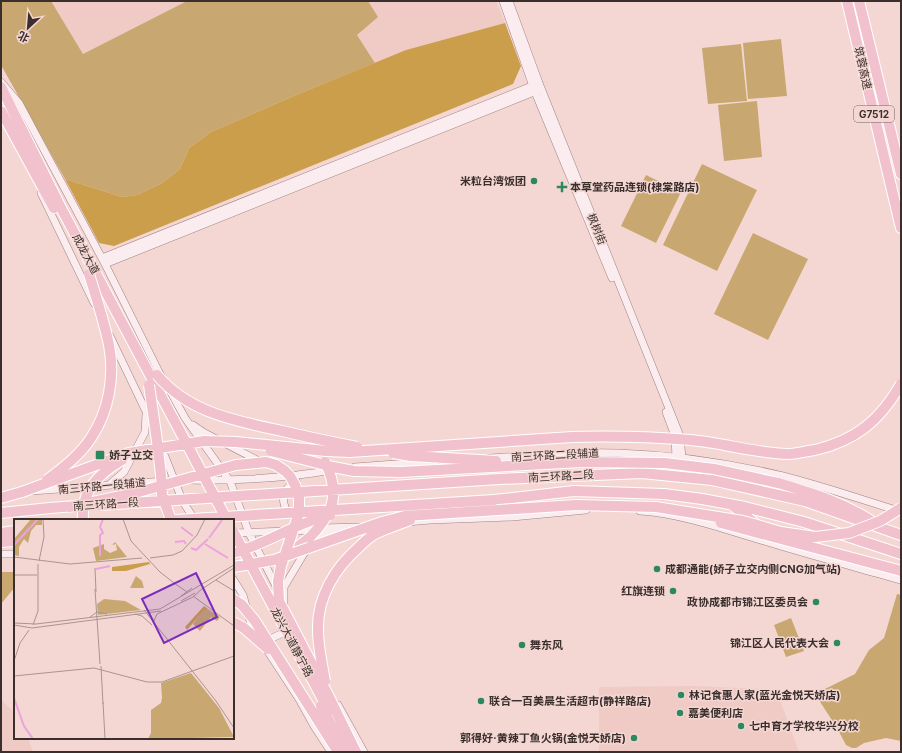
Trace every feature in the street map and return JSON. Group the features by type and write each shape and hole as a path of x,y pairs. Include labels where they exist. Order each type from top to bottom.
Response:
{"highway":[{"name":"筑蓉高速","path":"847,1 901,228"},
{"name":"筑蓉高速","path":"859,1 901,174"},
{"name":"成龙大道","path":"1,87 57,208"},
{"name":"成龙大道","path":"1,112 57,208 171,420"},
{"name":"成龙大道","path":"92,272 149,386 171,420"},
{"path":"92,272 120,309 142,352 156,375 163,383 181,398 203,410 227,418 337,443 411,456 546,463 665,463 714,469 778,483 830,499 853,509 887,530"},
{"path":"22,492 48,480 70,463 91,439 105,411 110,386 111,364 109,345 92,272"},
{"path":"1,498 22,492 128,453 204,441 236,442 350,452 572,437 608,436 692,441 788,454 824,448 856,434 883,412 901,384"},
{"path":"149,386 160,461 162,495 171,519"},
{"path":"171,420 223,519"},
{"path":"269,428 307,444 323,457 333,485 333,501 323,523 303,544 288,555"},
{"path":"236,442 354,471 401,472 546,463"},
{"path":"83,519 85,497 96,480 108,468 124,459 152,449"},
{"path":"70,507 136,493 236,465 266,462 285,470 295,485 299,498 299,505 298,516 281,566 278,581 279,601 356,752"},
{"name":"南三环路二段","path":"212,498 499,479 642,472 712,480 806,501 901,535"},
{"name":"南三环路二段","path":"223,519 365,507 494,500 574,491 664,494 731,504 804,522 901,554"},
{"name":"南三环路一段","path":"1,513 50,508 212,498"},
{"path":"731,504 768,534"},
{"path":"234,567 274,560 382,522 405,516 576,506 656,507 742,521 781,532 816,538 849,533 880,521 901,508"},
{"path":"234,553 319,518 365,507"},
{"path":"683,512 901,571"},
{"path":"327,693 318,629 320,609 324,593 332,578 348,556 372,536 417,518 442,514"},
{"path":"1,533 14,532"},
{"name":"龙兴大道静宁路","path":"234,534 350,752"},
{"path":"1,542 14,541"},
{"name":"龙兴大道静宁路","path":"234,544 346,752"},
{"path":"234,600 242,605 255,621 282,666 338,752"},
{"path":"234,623 244,628 265,646 282,666"}],"main road":[{"name":"枫树街","path":"503,1 537,88 680,436 679,458"},
{"name":"枫树街","path":"509,1 537,88"},
{"path":"1,82 19,104 185,418 230,481 250,533 284,603 364,752"},
{"path":"103,261 537,88"},
{"path":"20,146 35,182 146,411 176,480 183,502 194,519"},
{"path":"110,484 124,472 145,432 146,411"},
{"path":"185,418 203,432 244,454 291,476"},
{"name":"南三环路二段辅道","path":"203,480 230,481 304,475 356,467 566,453 617,453 710,462 782,476 833,490 901,512"},
{"path":"304,475 286,490 283,501 287,512 304,523 323,528"},
{"name":"南三环路一段辅道","path":"1,493 110,484 203,480"},
{"path":"234,532 250,533 315,530 323,528 351,528 430,520 512,517 581,510 622,510 662,513 726,522 813,549 854,567"},
{"path":"662,513 715,526 901,580"},
{"path":"284,603 284,587 312,540 319,536 351,528"},
{"path":"1,554 14,554"},
{"path":"234,581 243,595 252,628 331,752"},
{"path":"234,585 243,595"},
{"path":"262,643 288,630 295,631 303,637"}],"shaded area":[{"path":"1,1 51,1 83,54 187,1 368,1 378,17 357,35 375,63 211,132 189,148 180,169 162,183 137,195 122,197 65,179 1,65"},
{"path":"51,1 187,1 83,54"},
{"path":"368,1 496,1 505,23 406,50 375,63 357,35 377,17"},
{"path":"505,23 521,66 513,84 114,246 99,243 65,179 122,197 137,195 162,183 180,169 189,148 211,132 406,50"},
{"path":"781,39 787,96 748,99 743,43"},
{"path":"741,44 747,101 708,104 702,48"},
{"path":"757,101 762,157 724,161 718,105"},
{"path":"702,164 757,190 717,271 663,245"},
{"path":"646,175 681,192 656,243 621,226"},
{"path":"753,233 808,259 768,340 714,314"},
{"path":"1,572 14,572 14,588 1,604"},
{"path":"897,594 901,595 901,741 886,738 864,743 856,748 852,748 846,745 815,694 855,674 869,650 884,638"},
{"path":"791,618 804,651 786,657 774,625"},
{"path":"693,686 761,689 780,700 799,752 599,752 599,687"},
{"path":"1,700 14,712 14,739 28,739 33,752 1,752"}],"place":[{"name":"米粒台湾饭团","path":"534,181"},
{"name":"本草堂药品连锁(棣棠路店)","path":"562,187"},
{"name":"娇子立交","path":"100,455"},
{"name":"成都通能(娇子立交内侧CNG加气站)","path":"657,569"},
{"name":"红旗连锁","path":"673,591"},
{"name":"政协成都市锦江区委员会","path":"816,602"},
{"name":"锦江区人民代表大会","path":"837,643"},
{"name":"舞东风","path":"522,645"},
{"name":"林记食惠人家(蓝光金悦天娇店)","path":"681,695"},
{"name":"联合一百美晨生活超市(静祥路店)","path":"481,701"},
{"name":"嘉美便利店","path":"680,713"},
{"name":"七中育才学校华兴分校","path":"741,726"},
{"name":"郭得好·黄辣丁鱼火锅(金悦天娇店)","path":"634,738"}]}
